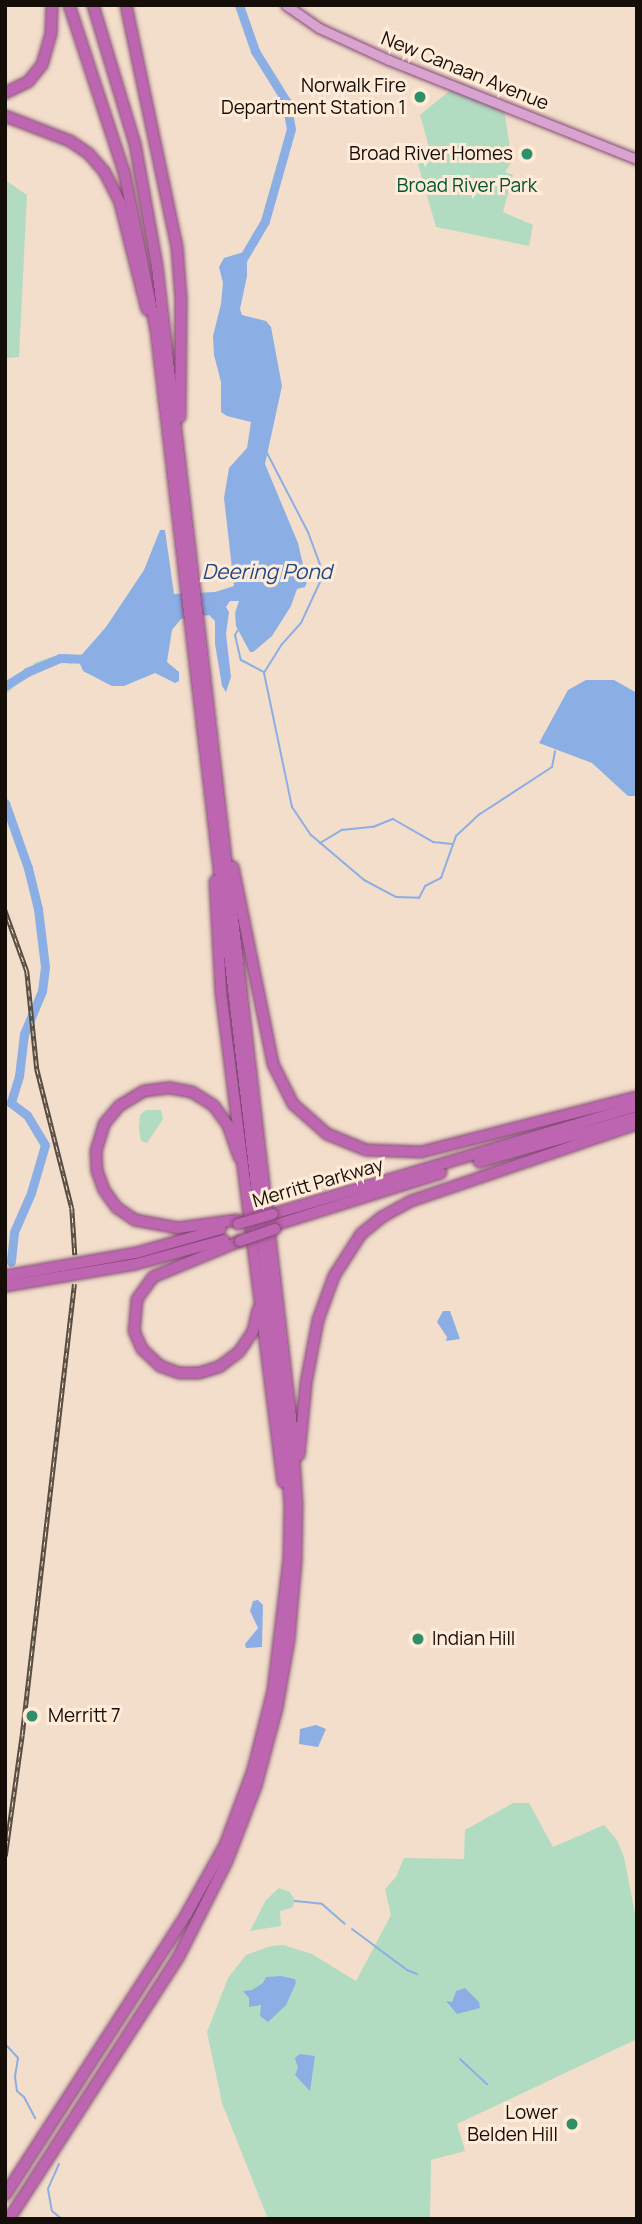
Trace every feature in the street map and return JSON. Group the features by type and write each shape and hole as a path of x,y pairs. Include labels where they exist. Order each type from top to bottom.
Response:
{"highway":[{"path":"5,93 28,82 42,65 50,41 52,5"},
{"path":"69,5 127,185 147,277 165,382"},
{"path":"93,5 122,92 139,161 152,230 165,382"},
{"path":"5,2195 186,1915 225,1845 245,1795 267,1718 280,1651 287,1586 290,1505 287,1451 220,840 210,793 173,413 180,395 177,247 126,5"},
{"path":"5,116 77,145 95,160 112,183 173,413 186,515 191,588"},
{"path":"195,626 213,747 217,817 292,1426 297,1532"},
{"path":"220,840 273,1064 293,1104 320,1130 358,1148 401,1153 453,1146 637,1097"},
{"path":"220,840 222,999 285,1507 287,1586"},
{"path":"238,1222 168,1228 135,1220 117,1208 101,1184 96,1157 101,1131 113,1112 138,1093 164,1088 192,1093 214,1106 228,1125 234,1141 252,1226"},
{"name":"Merritt Parkway","path":"5,1286 153,1260 239,1238 637,1106"},
{"name":"Merritt Parkway","path":"479,1158 637,1116"},
{"path":"9,2219 179,1956 232,1848 256,1786 279,1697 292,1612 301,1507 300,1447 306,1383 318,1320 334,1276 354,1243 382,1217 411,1201 637,1124"},
{"name":"Merritt Parkway","path":"5,1274 31,1272 136,1253 273,1212 458,1165"},
{"path":"239,1238 169,1268 145,1285 136,1299 133,1318 136,1338 146,1354 166,1369 185,1374 212,1370 231,1359 250,1337 257,1320 256,1265"},
{"path":"5,1292 48,1279"}],"main road":[{"name":"New Canaan Avenue","path":"286,5 331,34 389,60 637,159"}],"green space":[{"name":"Broad River Park","path":"453,88 504,109 512,161 505,172 513,175 503,212 533,225 529,246 436,227 418,164 432,158 420,115"},
{"path":"5,180 27,195 19,357 7,358"},
{"path":"67,656 73,660 71,665 65,660 37,666 5,695 5,687 31,669 34,663 51,657"},
{"path":"146,1110 161,1110 163,1119 147,1143 141,1141 139,1128 140,1115"},
{"path":"513,1803 529,1803 553,1847 604,1825 617,1840 624,1857 637,1924 637,2039 457,2124 465,2151 431,2160 430,2219 268,2219 222,2103 207,2032 228,1978 246,1955 271,1946 283,1945 312,1954 356,1981 391,1915 385,1889 396,1877 404,1858 464,1859 465,1830"},
{"path":"279,1888 290,1892 295,1901 292,1908 280,1911 281,1926 250,1931 266,1900"}],"water":[{"name":"Deering Pond","path":"247,251 247,276 240,309 242,315 266,321 271,327 282,386 265,464 298,543 307,582 305,587 297,589 291,606 272,636 253,652 250,652 236,626 235,613 239,601 230,601 226,607 229,612 226,634 231,677 226,692 222,686 215,644 215,621 209,615 181,619 172,630 167,662 179,672 179,681 175,683 155,673 124,686 112,686 83,671 78,659 106,627 144,570 160,530 165,530 174,594 215,592 234,586 224,498 229,468 247,448 251,422 221,412 221,382 214,355 213,336 223,283 219,267 224,258"},
{"path":"586,680 614,680 637,693 637,796 628,796 592,763 539,743 568,690"},
{"path":"443,1311 450,1311 460,1339 446,1341 447,1337 437,1322"},
{"path":"258,1600 263,1605 262,1647 246,1648 245,1644 258,1628 250,1611 253,1601"},
{"path":"316,1725 326,1729 318,1747 299,1744 300,1729"},
{"path":"266,1977 295,1979 296,1983 286,2005 268,2022 260,2016 261,2005 249,2007 249,1998 243,1991 252,1990 263,1983"},
{"path":"465,1988 479,2002 480,2008 457,2014 446,2001 452,2002 456,1991"},
{"path":"300,2054 315,2056 310,2091 295,2075 298,2068 295,2058"}],"waterway":[{"path":"239,5 255,51 286,101 291,129 265,221 242,260"},
{"path":"267,453 308,532 322,570 320,582 301,623 282,644 264,673 292,807 311,835 364,880 396,897 419,898 425,886 441,878 456,836 480,814 552,767 555,751"},
{"path":"238,630 235,635 241,660 264,672"},
{"path":"5,686 27,672 60,658 88,659"},
{"path":"5,803 28,868 38,909 45,967 42,991 24,1034 19,1076 11,1103 27,1115 45,1145 31,1193 14,1232 11,1262"},
{"path":"320,843 342,830 373,827 393,819 433,842 452,844"},
{"path":"295,1901 322,1904 345,1924"},
{"path":"352,1929 407,1970 417,1974"},
{"path":"7,2046 18,2058 15,2077 17,2091 24,2097 35,2118"},
{"path":"460,2059 487,2084"},
{"path":"59,2164 48,2189 52,2211 62,2219"}],"railway":[{"path":"5,910 27,971 37,1069 72,1208 75,1255"},
{"path":"5,1856 22,1735 74,1284"}],"place":[{"name":"Norwalk Fire Department Station 1","path":"420,97"},
{"name":"Broad River Homes","path":"527,154"},
{"name":"Indian Hill","path":"418,1639"},
{"name":"Merritt 7","path":"32,1716"},
{"name":"Lower Belden Hill","path":"572,2124"}]}
